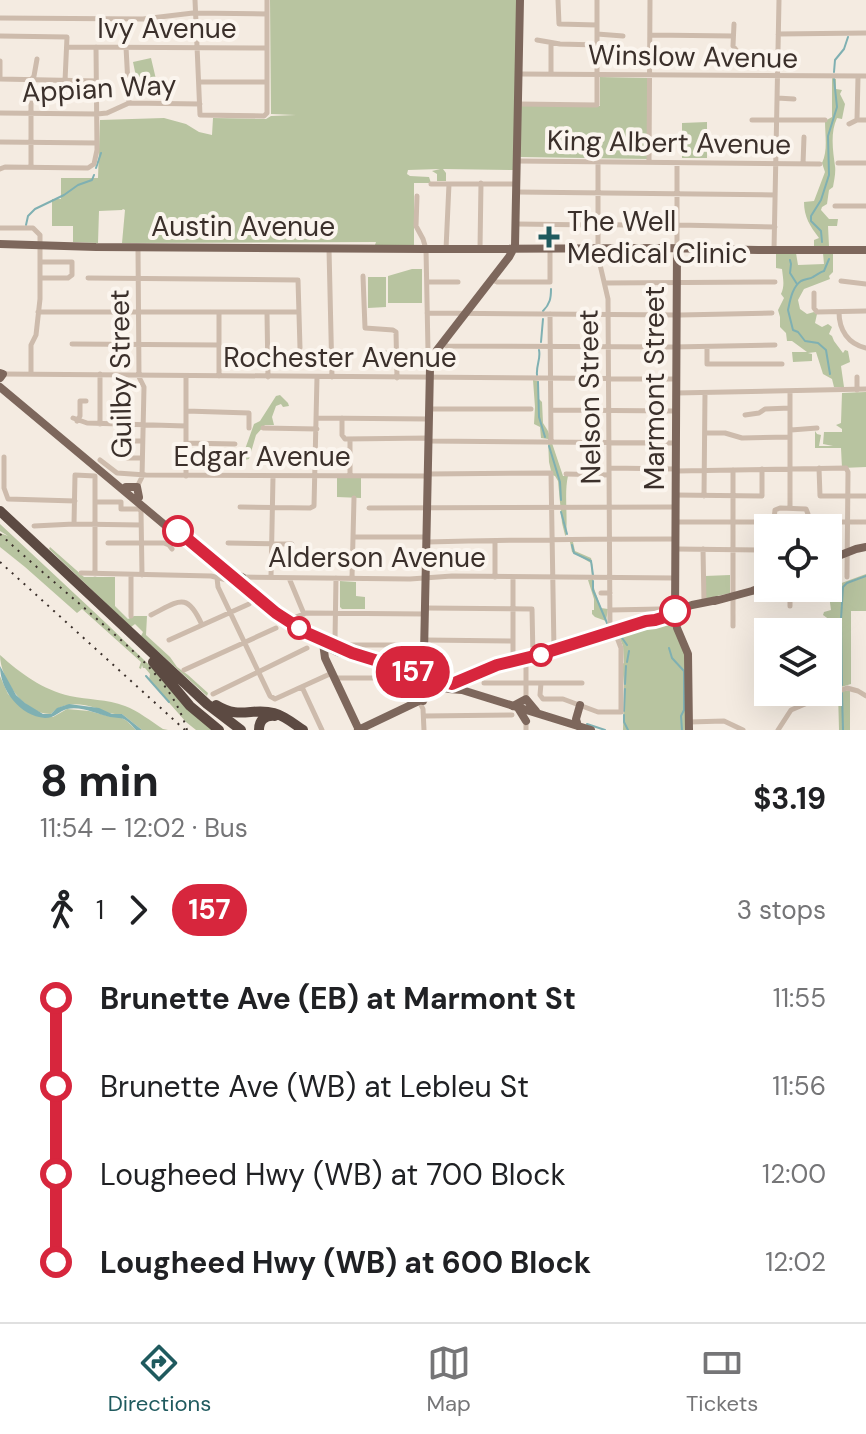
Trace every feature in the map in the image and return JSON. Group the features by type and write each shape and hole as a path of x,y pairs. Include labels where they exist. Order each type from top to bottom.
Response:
{"highway":[{"path":"0,511 216,712 241,730"},
{"path":"0,519 229,730"},
{"path":"153,662 190,706 219,730"},
{"path":"170,670 224,710 239,714 275,713 300,730"},
{"path":"259,730 261,720 271,715 300,730"}],"main road":[{"path":"422,705 429,378 433,358 442,343 514,249 520,0"},
{"name":"Austin Avenue","path":"0,246 866,250"},
{"name":"Austin Avenue","path":"446,249 514,249"},
{"name":"Marmont Street","path":"677,249 675,612 677,628 689,656 689,726"},
{"path":"1,379 69,444 133,492 214,573 236,578"},
{"path":"1,379 287,621 321,644 350,657 424,678"},
{"path":"842,554 866,547"},
{"path":"675,612 754,589"},
{"path":"365,730 422,705 478,675 717,600"},
{"path":"321,644 358,730 422,705"},
{"path":"321,644 517,710 530,720 591,730"},
{"path":"517,710 526,699"},
{"path":"526,699 530,720"},
{"path":"578,728 576,719 580,705"},
{"path":"517,710 530,720"}],"street":[{"path":"195,0 200,104"},
{"path":"200,82 266,82 267,0"},
{"path":"558,0 559,24 597,25"},
{"path":"519,104 597,105 597,0"},
{"path":"649,162 650,0"},
{"path":"774,250 779,0"},
{"path":"0,18 143,19 195,13 267,14"},
{"path":"734,24 733,46 737,51"},
{"path":"778,34 866,33"},
{"path":"597,34 623,36"},
{"path":"650,35 733,36"},
{"path":"0,36 67,37 65,81"},
{"path":"537,40 597,45"},
{"path":"551,43 551,74"},
{"name":"Ivy Avenue","path":"68,47 266,48"},
{"path":"0,169 31,166 88,168 94,164 97,143 96,47"},
{"path":"126,47 129,103"},
{"path":"31,166 32,79 37,59"},
{"path":"0,61 0,79 97,81"},
{"name":"Winslow Avenue","path":"519,74 866,76"},
{"path":"857,120 858,77"},
{"name":"Appian Way","path":"0,113 97,114 129,103 200,104 200,115 264,116 267,114 266,82"},
{"path":"777,98 794,99"},
{"path":"752,120 825,120"},
{"path":"849,124 866,120"},
{"path":"803,164 804,137"},
{"path":"0,142 97,143"},
{"name":"King Albert Avenue","path":"518,161 820,164"},
{"name":"Nelson Street","path":"580,705 598,712 621,712 621,648 612,633 610,593 609,315 598,260 598,161"},
{"name":"Marmont Street","path":"677,163 677,249"},
{"path":"838,163 866,163"},
{"path":"431,184 481,183 598,193 775,195"},
{"path":"480,248 481,183"},
{"path":"446,249 449,184"},
{"path":"417,196 416,226 426,249 428,351"},
{"path":"835,206 866,206"},
{"path":"517,224 602,222 775,227"},
{"path":"0,228 36,229 40,235 40,299 36,335 31,345 31,374"},
{"name":"Guilby Street","path":"133,492 142,475 144,387 139,375 138,247"},
{"path":"329,248 332,377"},
{"path":"492,280 546,282 551,249"},
{"path":"40,262 72,262 72,275 68,278 40,278"},
{"path":"363,276 365,329 395,331 397,378"},
{"path":"88,278 298,280 300,348"},
{"path":"841,281 866,284"},
{"path":"426,282 458,282"},
{"path":"605,283 775,282"},
{"path":"814,293 816,311 866,311"},
{"path":"38,312 299,312"},
{"path":"213,312 219,345 219,376"},
{"path":"839,312 845,334 856,345 866,348"},
{"path":"267,313 268,377"},
{"path":"427,313 772,313"},
{"path":"550,314 551,442"},
{"path":"442,343 447,346 550,347 775,345"},
{"path":"72,344 219,345"},
{"path":"707,347 707,364 782,364"},
{"path":"382,353 397,353"},
{"name":"Rochester Avenue","path":"1,379 31,374 676,379"},
{"path":"100,374 100,424"},
{"path":"186,376 186,476"},
{"path":"240,507 314,507 317,377"},
{"path":"857,377 857,390"},
{"path":"676,393 866,389"},
{"path":"790,391 790,508"},
{"path":"704,496 705,393"},
{"path":"86,401 80,401 80,416 75,420 100,424 186,426"},
{"path":"745,415 764,409 791,408"},
{"path":"429,409 531,409"},
{"path":"551,410 676,411"},
{"path":"186,411 249,413 249,428"},
{"path":"317,418 429,419"},
{"path":"342,418 350,476"},
{"path":"263,428 317,429"},
{"path":"705,433 726,433 744,438 817,428"},
{"path":"347,439 676,443"},
{"path":"142,441 120,441 120,455 122,458 142,458"},
{"path":"186,443 235,444"},
{"path":"4,457 4,486 10,500 75,501"},
{"name":"Edgar Avenue","path":"100,460 117,473 142,475 273,477 551,473 551,507"},
{"path":"819,468 819,495 866,496"},
{"path":"566,474 846,468 847,577"},
{"path":"675,495 762,496 762,469"},
{"path":"733,470 733,626"},
{"path":"74,524 75,475 96,477 95,574"},
{"path":"271,577 273,477"},
{"path":"352,578 354,498"},
{"path":"96,502 121,502 121,509 139,509 141,512 142,575"},
{"path":"551,507 554,651"},
{"path":"369,508 675,507"},
{"path":"775,514 775,510 790,508 806,509 806,514"},
{"path":"675,522 754,524"},
{"path":"842,522 866,522"},
{"path":"34,526 141,525"},
{"path":"353,537 495,541 610,539 703,549 754,550"},
{"path":"495,541 495,577"},
{"path":"108,543 164,543 172,549"},
{"path":"228,543 292,544"},
{"path":"703,549 704,602"},
{"path":"81,573 214,573 272,699 333,675 395,678 400,672"},
{"path":"131,575 131,616"},
{"path":"513,577 513,663"},
{"name":"Alderson Avenue","path":"236,578 675,578"},
{"path":"289,578 304,614"},
{"path":"336,578 335,639 338,644 513,641"},
{"path":"601,593 610,593"},
{"path":"151,615 182,602 191,605 202,625"},
{"path":"169,640 249,604"},
{"path":"611,610 660,609"},
{"path":"291,619 304,614 533,610 526,699 517,710 422,705 424,730"},
{"path":"187,670 276,628"},
{"path":"213,694 307,648"},
{"path":"484,683 582,683"},
{"path":"541,683 540,695 543,699 563,699 580,705"},
{"path":"302,687 322,730"},
{"path":"778,730 791,710 812,701 847,688 866,696"},
{"path":"689,726 724,721 743,730"}],"green space":[{"path":"270,0 517,0 514,170 443,169 446,181 437,181 437,174 432,171 440,169 408,170 410,176 429,177 431,183 414,183 414,246 375,245 376,242 122,243 123,209 99,211 98,243 73,242 73,226 52,226 52,199 61,199 61,178 98,178 100,120 164,118 212,135 213,118 266,119 296,115 271,114"},
{"path":"151,58 159,92 140,96 133,62"},
{"path":"600,77 647,78 647,159 520,157 520,106 600,106"},
{"path":"832,78 836,79 836,89 842,90 840,94 845,104 842,119 837,118 833,130 833,187 829,190 827,204 821,210 829,219 838,219 837,226 828,226 829,246 814,246 814,240 819,238 808,221 804,202 814,201 825,172 822,163 826,148 825,121 832,117"},
{"path":"707,122 707,158 682,158 682,123"},
{"path":"776,253 796,253 798,265 824,264 823,253 833,253 830,279 804,289 798,300 800,309 807,314 817,314 815,323 832,327 829,334 843,353 848,351 850,362 841,366 844,387 834,387 832,379 823,374 816,352 808,353 812,354 812,361 793,362 792,352 807,352 792,341 787,341 786,333 780,327 778,310 784,298 781,294 782,269 776,268"},
{"path":"422,269 422,303 388,303 388,276"},
{"path":"368,277 386,277 386,307 368,308"},
{"path":"533,380 539,381 538,398 542,402 543,423 563,476 568,476 566,536 558,481 552,475 549,462 548,439 541,438 540,427 534,424"},
{"path":"866,392 866,467 842,468 841,448 815,448 815,431 821,435 819,446 833,446 823,444 824,432 842,432 836,425 841,423 842,393"},
{"path":"280,395 289,406 276,406 272,417 274,425 265,425 256,435 249,459 236,462 244,452 254,424 260,421 276,396"},
{"path":"337,477 361,477 361,498 337,497"},
{"path":"0,524 216,730 196,730 186,722 149,680 150,674 145,668 142,665 139,668 141,662 82,609 77,613 0,547 0,533 8,536 0,531"},
{"path":"570,542 573,542 575,551 591,558 595,591 601,608 608,609 606,621 592,614 594,599 588,580 592,579 591,563 572,552"},
{"path":"50,547 84,577 115,577 115,606 128,619 147,616 146,635 208,693 207,696 141,636 143,632 135,624 131,627"},
{"path":"866,574 866,611 851,611 851,684 842,687 842,618 823,615 831,610 830,602 842,602 842,583"},
{"path":"730,575 730,593 705,599 705,576"},
{"path":"340,581 356,582 356,596 365,597 365,609 340,607"},
{"path":"671,617 686,651 686,730 623,730 624,663 623,646 618,634"},
{"path":"0,655 50,690 125,706 168,730 142,730 122,714 84,705 66,705 51,714 32,709 9,684"},
{"path":"0,676 8,694 32,714 53,717 67,709 89,711 120,717 136,730 0,730"},
{"path":"850,690 850,730 839,730 838,706 842,706 842,691"}],"water":[{"path":"0,666 16,695 43,714 51,714 69,704 99,708 112,714 122,714 142,730 136,730 123,719 78,709 67,709 45,718 27,712 8,692"}],"waterway":[{"path":"834,72 835,60 844,49 848,37"},
{"path":"822,242 821,231 811,221 811,216 821,200 829,175 828,136 837,107 834,79"},
{"path":"96,168 101,153"},
{"path":"26,225 28,216 35,209 92,180 94,175"},
{"path":"829,259 824,271 798,284 788,310 793,330 805,341 818,343 826,350 830,374"},
{"path":"790,260 790,273 797,284"},
{"path":"543,311 550,301 551,289"},
{"path":"541,342 543,319"},
{"path":"537,375 539,350"},
{"path":"538,382 539,417 545,437"},
{"path":"549,446 560,482 561,500"},
{"path":"561,512 567,534"},
{"path":"572,545 574,553 591,561 593,575"},
{"path":"841,618 843,587 866,576"},
{"path":"593,581 593,590 607,623"},
{"path":"620,635 627,645"},
{"path":"669,648 672,658 684,671 682,730"},
{"path":"627,662 629,651"},
{"path":"625,684 626,666"},
{"path":"146,676 169,702"},
{"path":"624,711 625,689"},
{"path":"842,693 843,730"},
{"path":"624,715 628,730"},
{"path":"587,724 605,730"}],"railway":[{"path":"0,534 147,665 171,695 187,730"},
{"path":"0,562 185,730"}],"bus line":[{"name":"157","path":"178,531 276,613 307,633 352,653 452,684 497,665 675,614 675,611"}],"place":[{"name":"The Well Medical Clinic","path":"549,237"}]}
